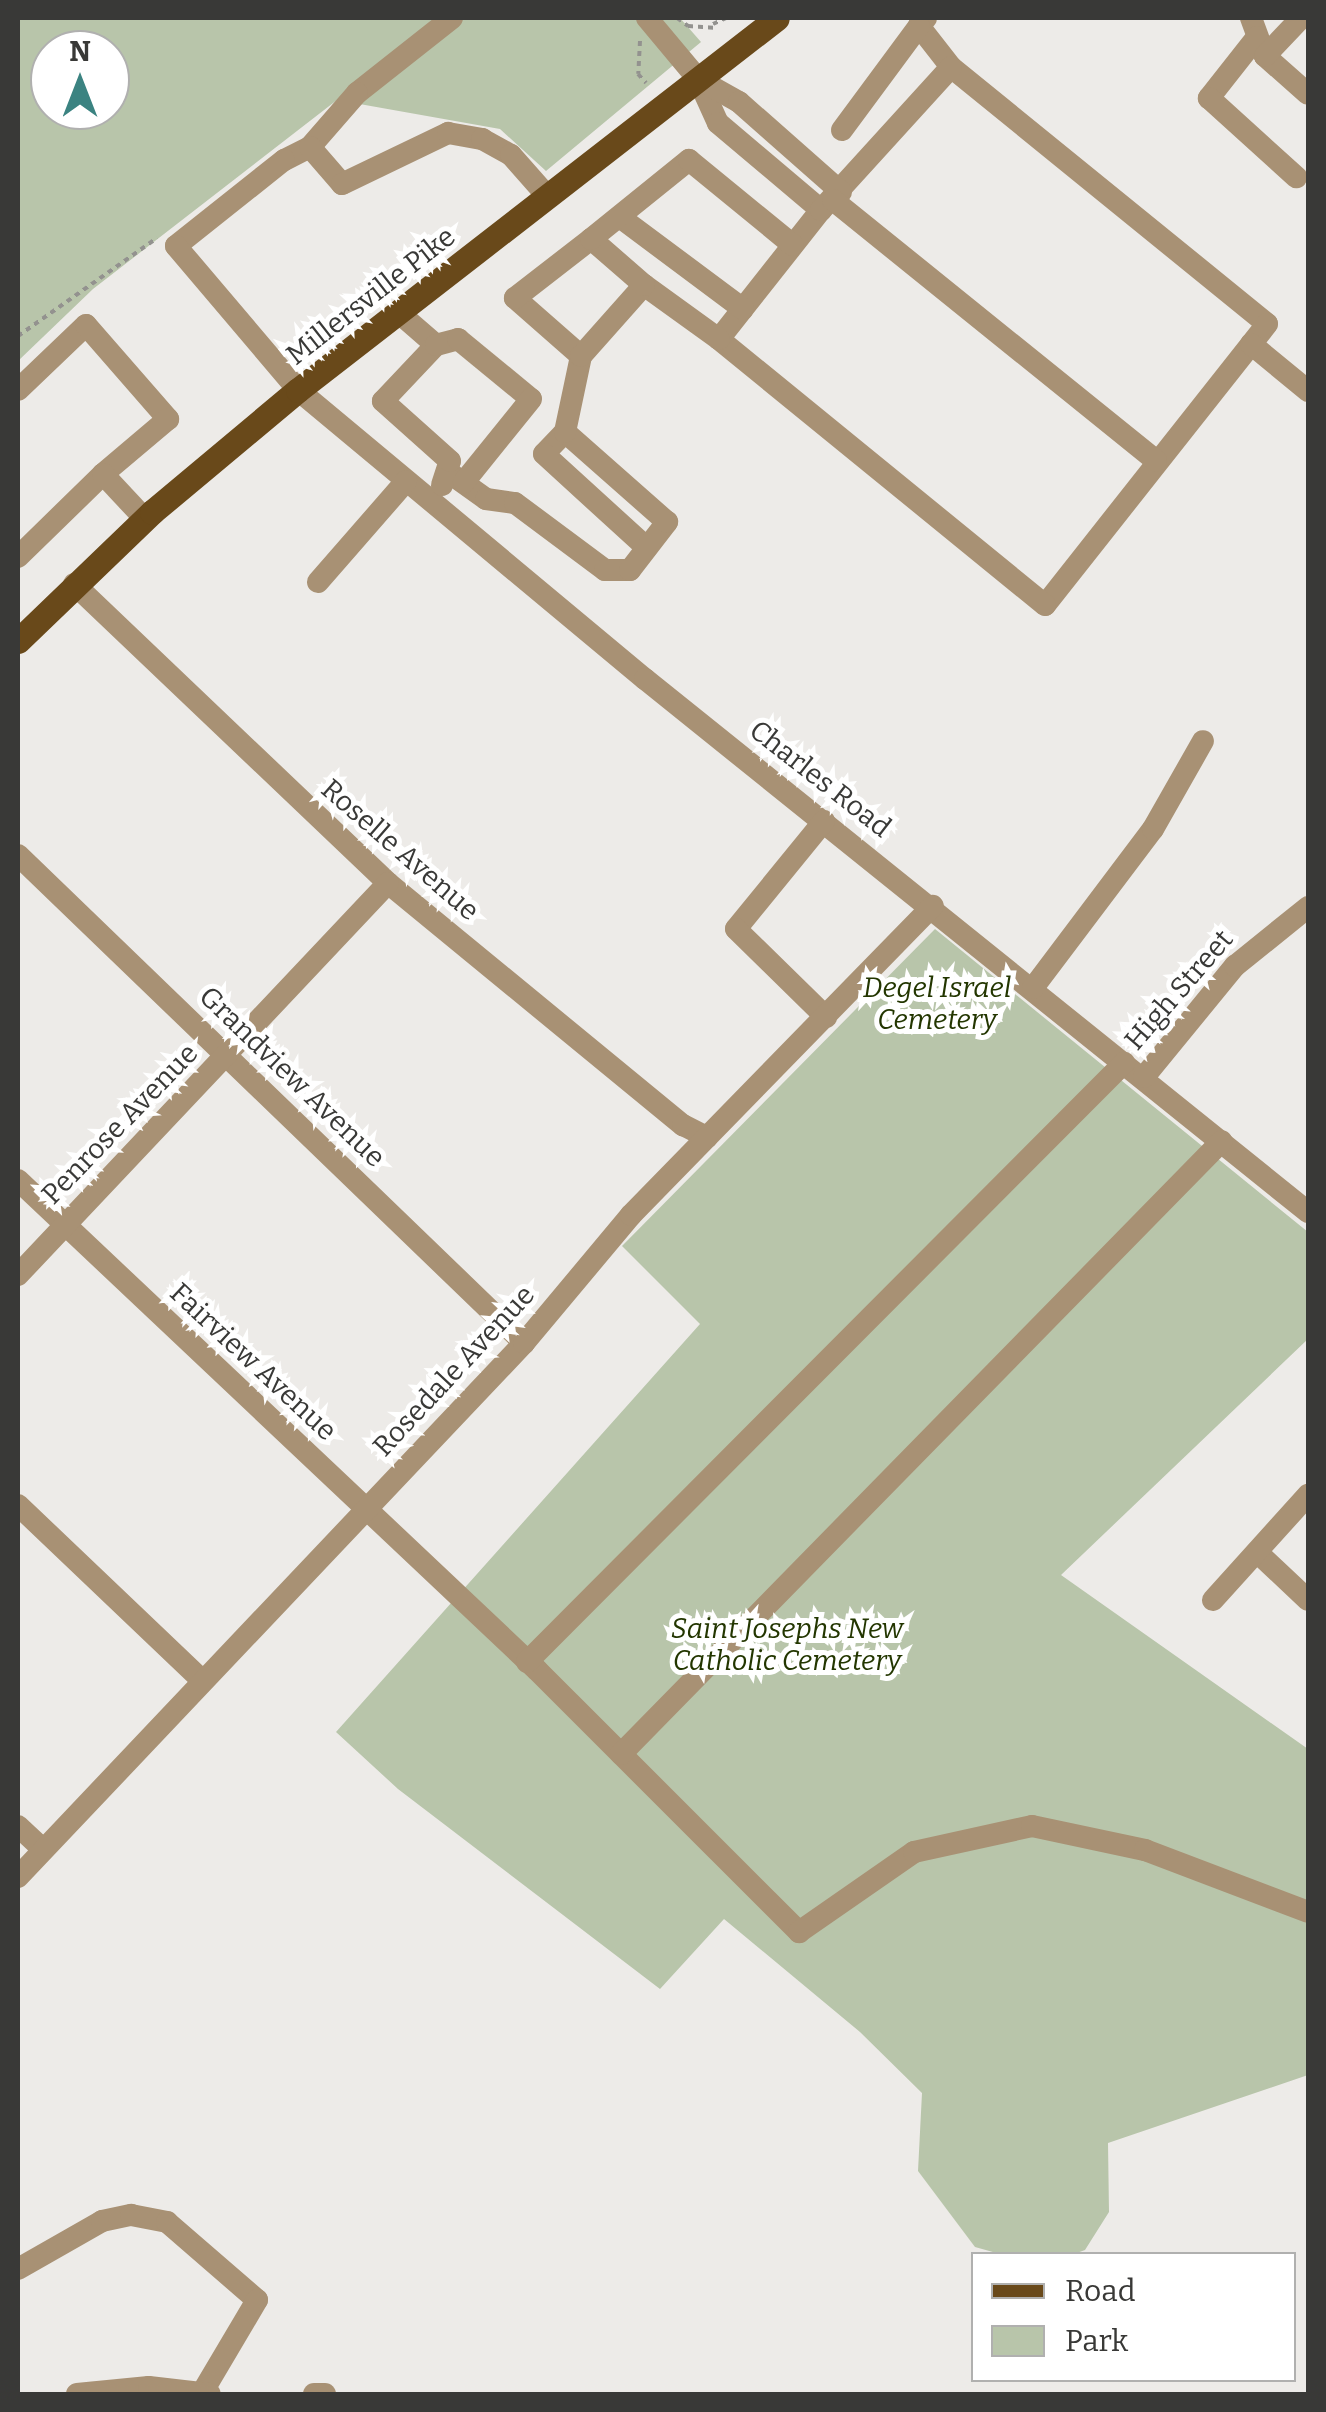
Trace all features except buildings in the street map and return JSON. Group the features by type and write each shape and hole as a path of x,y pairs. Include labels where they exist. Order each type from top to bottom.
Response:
{"main road":[{"name":"Millersville Pike","path":"18,640 145,519 298,390 778,18"}],"street":[{"path":"452,18 356,93 310,147 342,184 448,133 482,139 511,156 548,197"},
{"path":"1296,177 1209,98 1258,37 1301,18"},
{"path":"591,240 1046,606 1156,460 1267,324 951,67 923,22 842,130"},
{"path":"643,26 698,79 718,123 832,201 1156,460"},
{"path":"1258,37 1308,94"},
{"path":"719,340 793,245 951,67"},
{"name":"Charles Road","path":"310,147 284,160 176,246 298,390 1308,1212"},
{"path":"580,356 516,298 689,160 793,245"},
{"path":"621,218 743,309"},
{"path":"644,284 580,356 566,432 544,454 647,548"},
{"path":"399,313 436,345"},
{"path":"18,390 86,326 168,419 103,474 18,558"},
{"path":"430,500 457,478 531,399 458,340 436,345 382,400 439,448 457,478 486,499 516,503 605,570 630,570 667,522 566,432"},
{"path":"1251,344 1308,391"},
{"path":"103,474 145,519"},
{"path":"318,582 406,480"},
{"name":"Roselle Avenue","path":"74,584 388,883 706,1137"},
{"path":"1033,988 1152,829 1203,740"},
{"path":"824,821 736,928 826,1018"},
{"name":"Grandview Avenue","path":"18,855 524,1343"},
{"name":"Penrose Avenue","path":"18,1276 388,883"},
{"name":"Rosedale Avenue","path":"18,1877 524,1343 630,1215 933,906"},
{"name":"High Street","path":"527,1662 1134,1070 1235,966 1308,907"},
{"path":"621,1754 1222,1142"},
{"name":"Fairview Avenue","path":"18,1180 527,1662 799,1932 914,1852 1032,1826 1114,1840 1308,1912"},
{"path":"1213,1600 1308,1495"},
{"path":"18,1505 202,1680"},
{"path":"1257,1552 1308,1600"},
{"path":"18,1826 43,1849"},
{"path":"18,2269 102,2221 131,2214 167,2222 257,2300 206,2394 149,2387 77,2394"},
{"path":"314,2394 325,2394"}],"path":[{"path":"677,18 688,26 715,26 726,18"},
{"path":"643,26 638,74 646,83"}],"green space":[{"path":"18,18 680,18 701,42 546,171 500,129 337,100 93,289 18,361"},
{"name":"Saint Josephs New Catholic Cemetery","path":"935,929 1308,1232 1308,1339 1061,1575 1308,1749 1308,2075 1108,2143 1109,2212 1085,2250 993,2252 975,2247 918,2171 922,2093 860,2032 724,1919 660,1989 398,1789 336,1732 700,1324 622,1246"}],"park label":[{"name":"Degel Israel Cemetery","path":"937,1004"}]}
